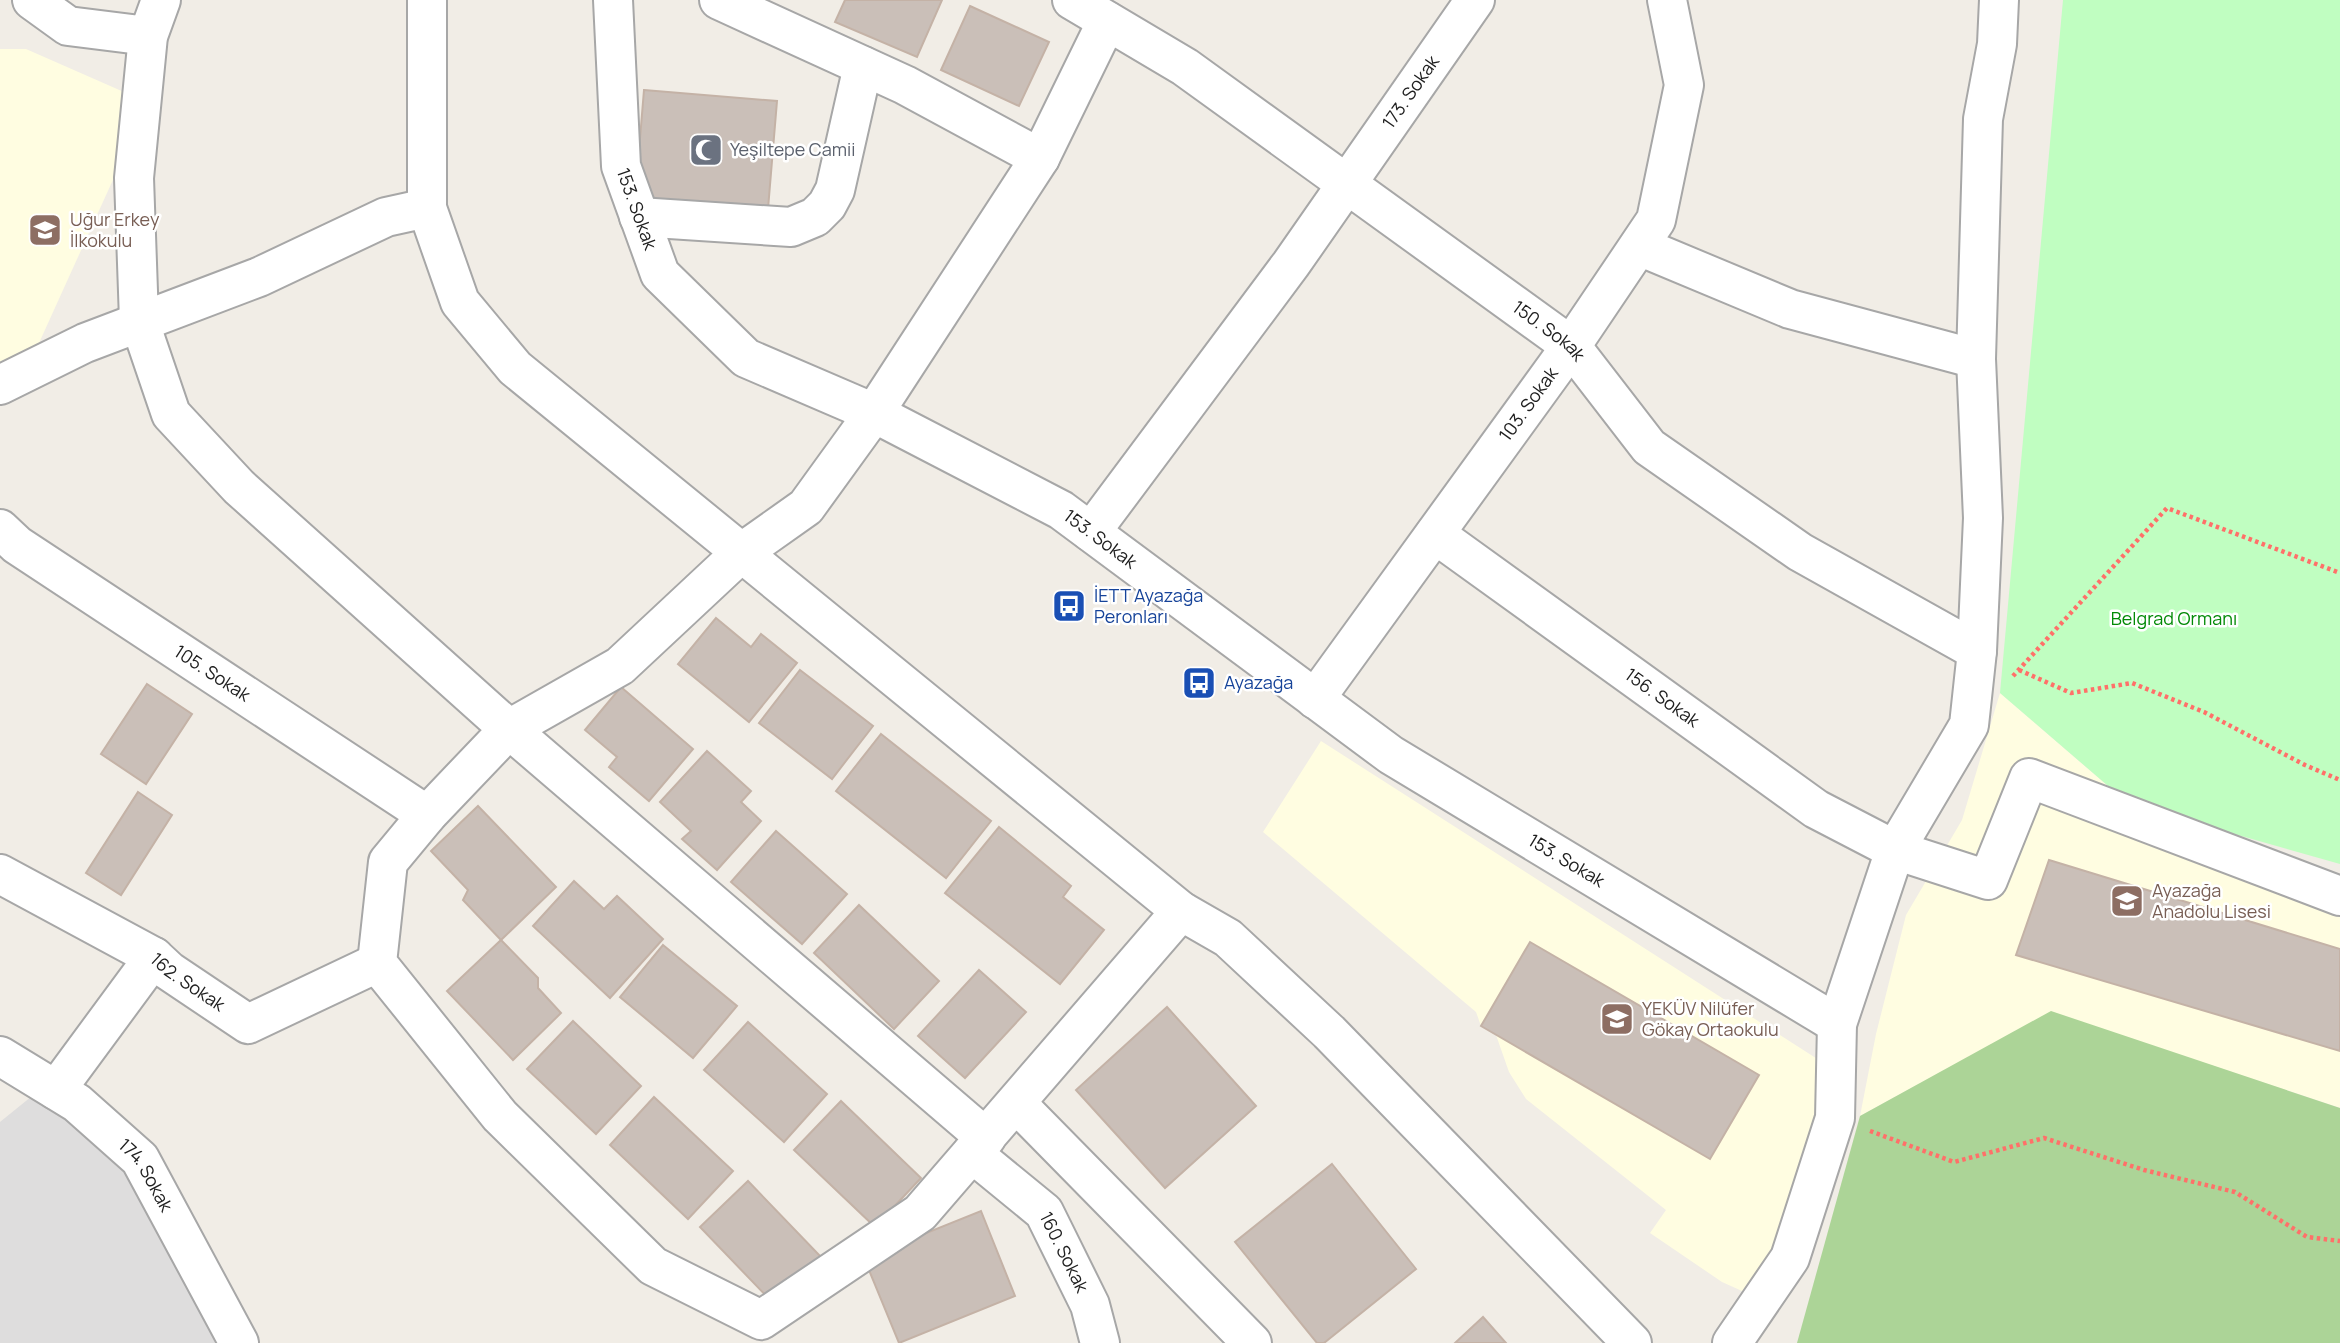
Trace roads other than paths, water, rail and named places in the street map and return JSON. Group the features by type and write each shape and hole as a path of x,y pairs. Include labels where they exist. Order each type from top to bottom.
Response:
{"street":[{"path":"32,0 68,26 148,36"},
{"name":"160. Sokak","path":"161,0 148,36 134,178 139,320 171,414 239,487 979,1146 1044,1212 1090,1305 1100,1343"},
{"path":"427,0 427,208 460,302 515,368 1181,911 1228,938 1329,1032 1632,1343"},
{"name":"153. Sokak","path":"613,0 621,166 660,274 746,358 874,413 1061,510 1391,755 1837,1024"},
{"path":"719,0 863,66 1040,158"},
{"name":"150. Sokak","path":"1072,0 1185,67 1571,346 1649,447 1800,552 1977,651"},
{"name":"173. Sokak","path":"1091,532 1291,264 1475,0"},
{"name":"103. Sokak","path":"1315,699 1571,346 1656,220 1684,85 1667,0"},
{"path":"1732,1343 1790,1258 1835,1118 1837,1024 1895,850 1969,725 1977,651 1983,518 1976,359 1983,119 1997,44 1999,0"},
{"path":"1997,44 2013,0"},
{"path":"1107,21 1040,158 874,413 806,507 741,553 620,666 509,729 427,815 388,862 376,962 500,1116 653,1266 761,1320 920,1213 1181,911"},
{"path":"639,217 790,228 814,217 827,205 835,190 863,66"},
{"path":"0,385 139,320 259,277 386,218 427,208"},
{"path":"1639,246 1790,309 1976,359"},
{"name":"105. Sokak","path":"0,529 17,545 427,815"},
{"name":"156. Sokak","path":"1435,534 1816,809 1895,850 1988,880 2029,778 2340,896"},
{"name":"162. Sokak","path":"0,874 154,957 169,971 248,1024 376,962"},
{"path":"56,1090 154,957"},
{"name":"174. Sokak","path":"0,1056 77,1103 140,1159 239,1343"},
{"path":"1016,1103 1252,1343"}],"place":[{"name":"Yeşiltepe Camii","path":"706,150"},
{"name":"Uğur Erkey İlkokulu","path":"45,230"},
{"name":"İETT Ayazağa Peronları","path":"1069,606"},
{"name":"Ayazağa","path":"1199,683"},
{"name":"Ayazağa Anadolu Lisesi","path":"2127,901"},
{"name":"YEKÜV Nilüfer Gökay Ortaokulu","path":"1617,1019"}],"park label":[{"name":"Belgrad Ormanı","path":"2174,619"}]}
